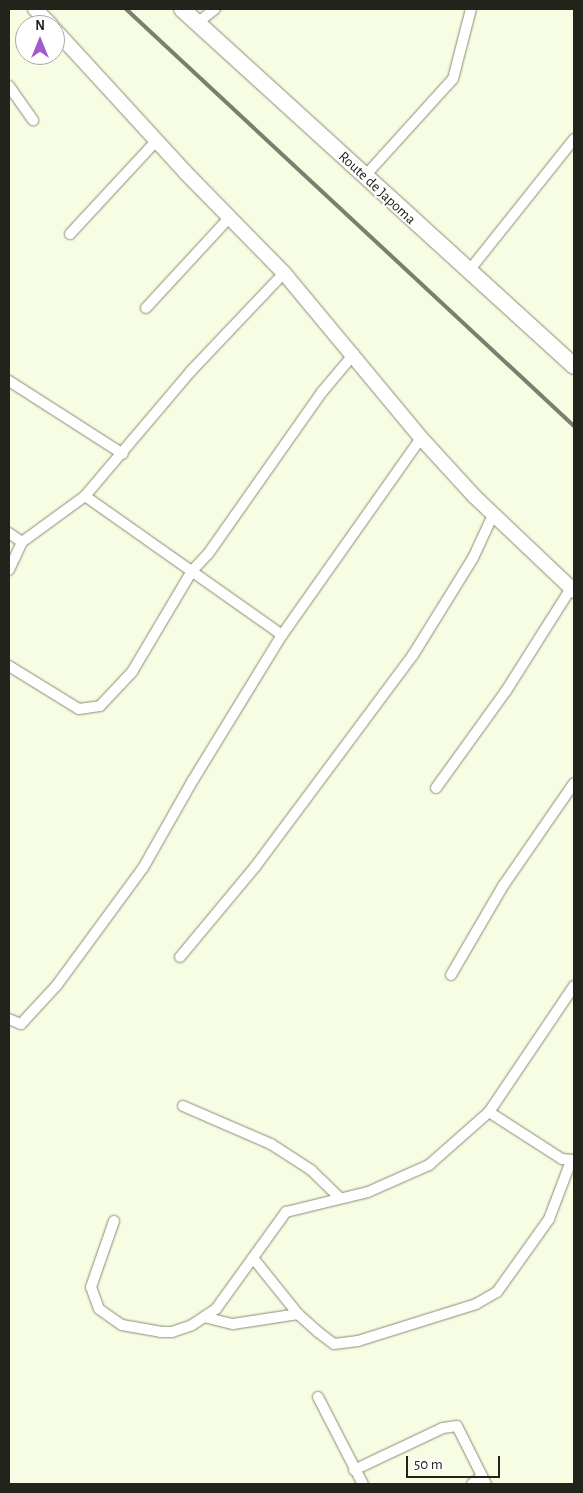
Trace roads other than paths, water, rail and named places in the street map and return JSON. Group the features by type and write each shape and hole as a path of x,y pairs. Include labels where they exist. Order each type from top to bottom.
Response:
{"main road":[{"name":"Route de Japoma","path":"182,9 468,272 574,366"},
{"path":"65,41 284,273 354,354 421,438 494,515 573,590"}],"street":[{"path":"197,23 215,9"},
{"path":"364,177 453,79 471,9"},
{"path":"9,86 33,120"},
{"path":"468,272 574,139"},
{"path":"70,234 157,140"},
{"path":"146,308 230,217"},
{"path":"9,570 22,542 85,496 123,454 190,372 284,273"},
{"path":"9,666 79,709 100,706 132,672 192,571 208,554 322,392 354,354"},
{"path":"9,382 123,454"},
{"path":"9,1019 21,1024 57,985 143,868 193,780 282,635 421,438"},
{"path":"85,496 282,635"},
{"path":"180,957 255,867 413,655 473,558 494,515"},
{"path":"9,534 22,542"},
{"path":"436,788 506,691 573,590"},
{"path":"451,975 503,886 574,783"},
{"path":"114,1221 91,1287 99,1309 122,1325 160,1332 172,1332 204,1317 216,1309 286,1212 368,1192 429,1165 489,1112 574,986"},
{"path":"183,1106 272,1144 311,1170 340,1198"},
{"path":"253,1258 298,1314 334,1344 341,1344 483,1300 497,1292 549,1219 572,1161 562,1159 489,1112"},
{"path":"204,1317 233,1324 298,1314"},
{"path":"318,1397 354,1470 363,1484"},
{"path":"354,1470 443,1428 457,1426 484,1480 472,1484"}],"railway":[{"path":"126,9 574,426"}]}
